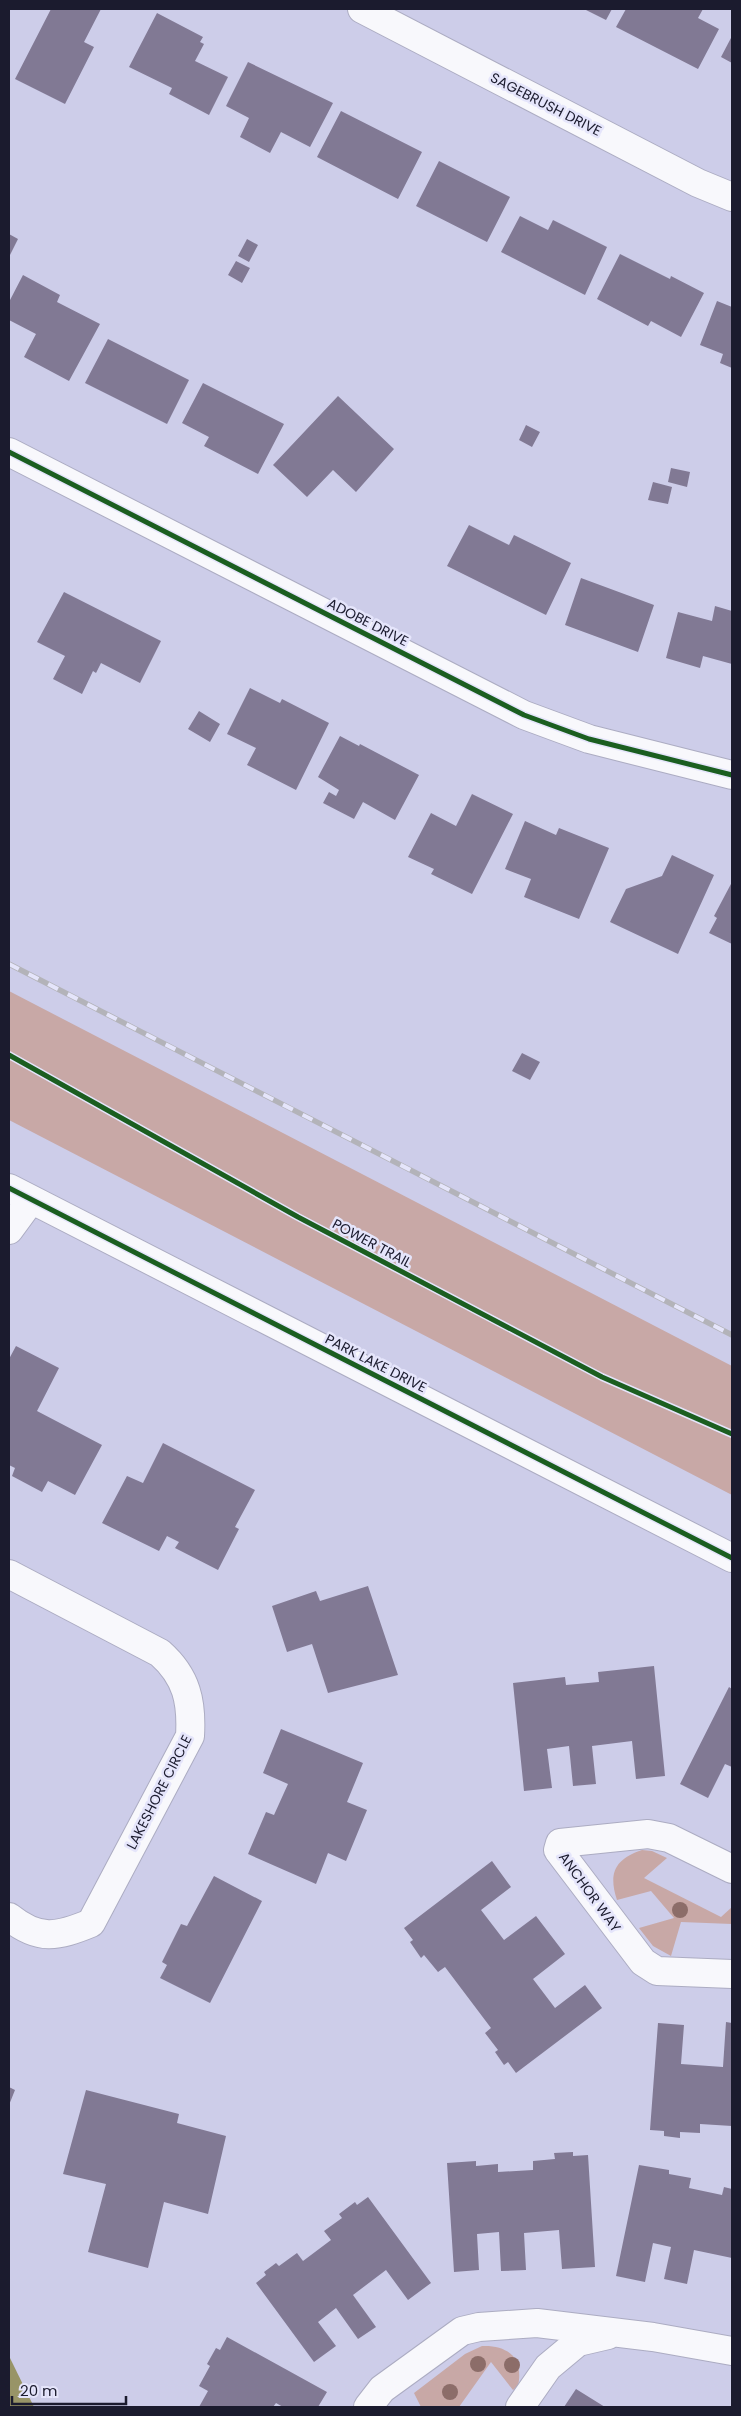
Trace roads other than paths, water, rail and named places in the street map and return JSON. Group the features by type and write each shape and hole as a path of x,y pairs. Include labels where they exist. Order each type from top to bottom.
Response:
{"street":[{"name":"SAGEBRUSH DRIVE","path":"362,9 698,183 732,197"},
{"name":"ADOBE DRIVE","path":"9,452 524,715 589,739 732,775"},
{"path":"9,1230 20,1194"},
{"name":"PARK LAKE DRIVE","path":"20,1194 732,1558"},
{"name":"LAKESHORE CIRCLE","path":"9,1574 160,1653 184,1684 192,1709 190,1736 91,1923 65,1934 44,1934 23,1928 9,1917"},
{"name":"ANCHOR WAY","path":"732,1869 669,1838 648,1834 560,1843 558,1850 643,1962 657,1971 732,1974"},
{"path":"368,2407 382,2388 462,2331 479,2327 537,2323 732,2351"},
{"path":"520,2407 548,2367 578,2342 616,2333"}],"railway":[{"path":"9,964 732,1335"}]}
